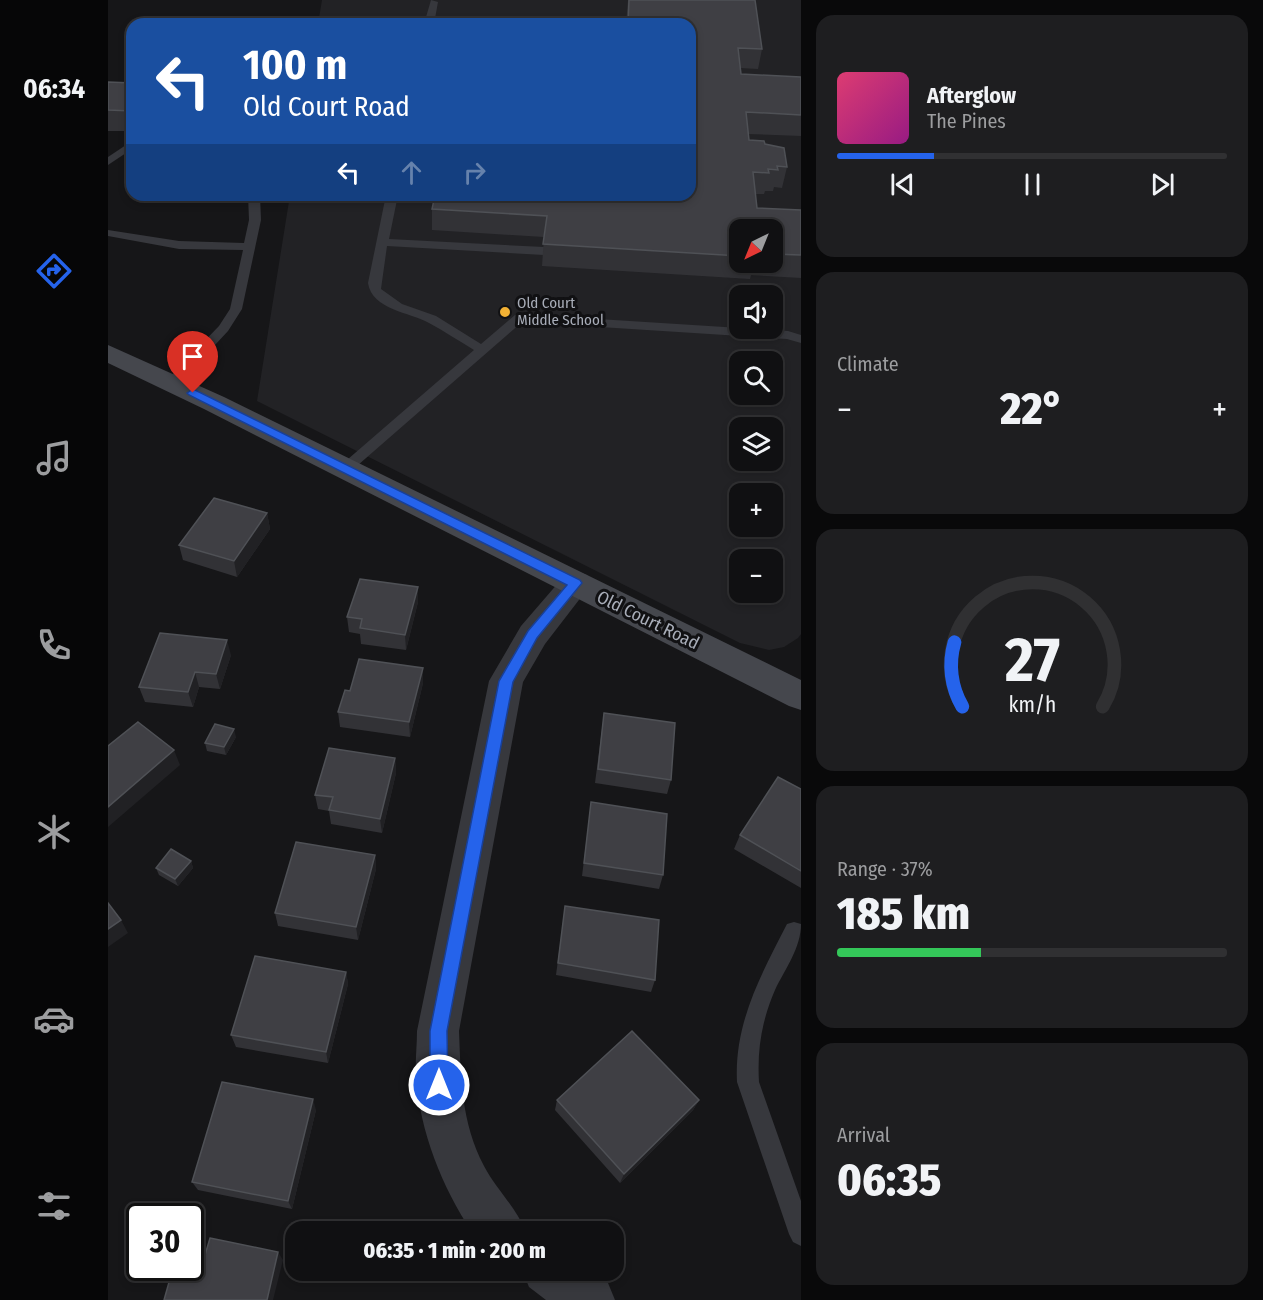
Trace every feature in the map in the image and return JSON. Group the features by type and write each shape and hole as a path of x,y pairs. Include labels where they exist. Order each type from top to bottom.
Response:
{"main road":[{"name":"Old Court Road","path":"108,353 801,695"}],"street":[{"path":"495,1221 469,1185 450,1136 439,1085 438,1031 506,681 533,635 576,583"},
{"path":"560,1281 591,1300"}],"lane":[{"path":"430,18 434,2"},
{"path":"108,162 126,148"},
{"path":"172,383 224,328 236,309 255,220 254,201"},
{"path":"392,201 374,283 375,290 382,298 398,307 432,319 482,350"},
{"path":"108,233 179,245 249,247"},
{"path":"382,242 544,251"},
{"path":"345,468 519,318 788,334 801,339"},
{"path":"794,931 760,999 749,1031 745,1063 748,1082 801,1234"}],"shaded area":[{"name":"Old Court Middle School","path":"322,0 801,0 801,634 784,647 769,650 740,643 257,401 289,201 696,201 696,18 319,18"}],"building":[{"path":"629,0 755,0 762,49 738,48 741,74 801,77 801,115 746,112 749,140 764,141 765,144 784,148 787,167 777,166 778,170 768,169 769,173 753,172 757,208 801,210 801,255 783,254 783,219 729,219 729,255 543,244 547,216 432,209 434,201 696,201 696,18 628,18"},
{"path":"108,82 126,83 126,111 108,110"},
{"path":"214,498 267,513 234,561 179,545"},
{"path":"360,579 418,587 405,635 360,628 362,619 347,617"},
{"path":"160,633 227,640 216,674 195,672 188,692 139,687"},
{"path":"359,659 423,668 409,722 338,712 345,690 350,691"},
{"path":"604,713 675,723 671,780 598,769"},
{"path":"138,722 174,750 108,807 108,746"},
{"path":"215,724 234,729 224,747 205,743"},
{"path":"329,748 395,758 380,819 329,810 333,797 315,795"},
{"path":"778,777 801,789 801,871 740,835"},
{"path":"591,802 667,814 663,875 584,863"},
{"path":"296,842 375,855 356,927 275,913"},
{"path":"171,849 191,861 175,879 156,868"},
{"path":"108,903 121,920 108,929"},
{"path":"565,906 659,920 655,980 558,963"},
{"path":"255,956 346,972 326,1052 231,1035"},
{"path":"632,1031 699,1100 624,1174 557,1100"},
{"path":"222,1082 313,1099 288,1201 192,1182"},
{"path":"210,1238 278,1252 267,1300 164,1300 169,1281 204,1281 204,1258"}],"place":[{"name":"Old Court Middle School","path":"505,312"}],"route":[{"path":"193,393 576,583 533,635 506,681 438,1031 439,1085"}]}
